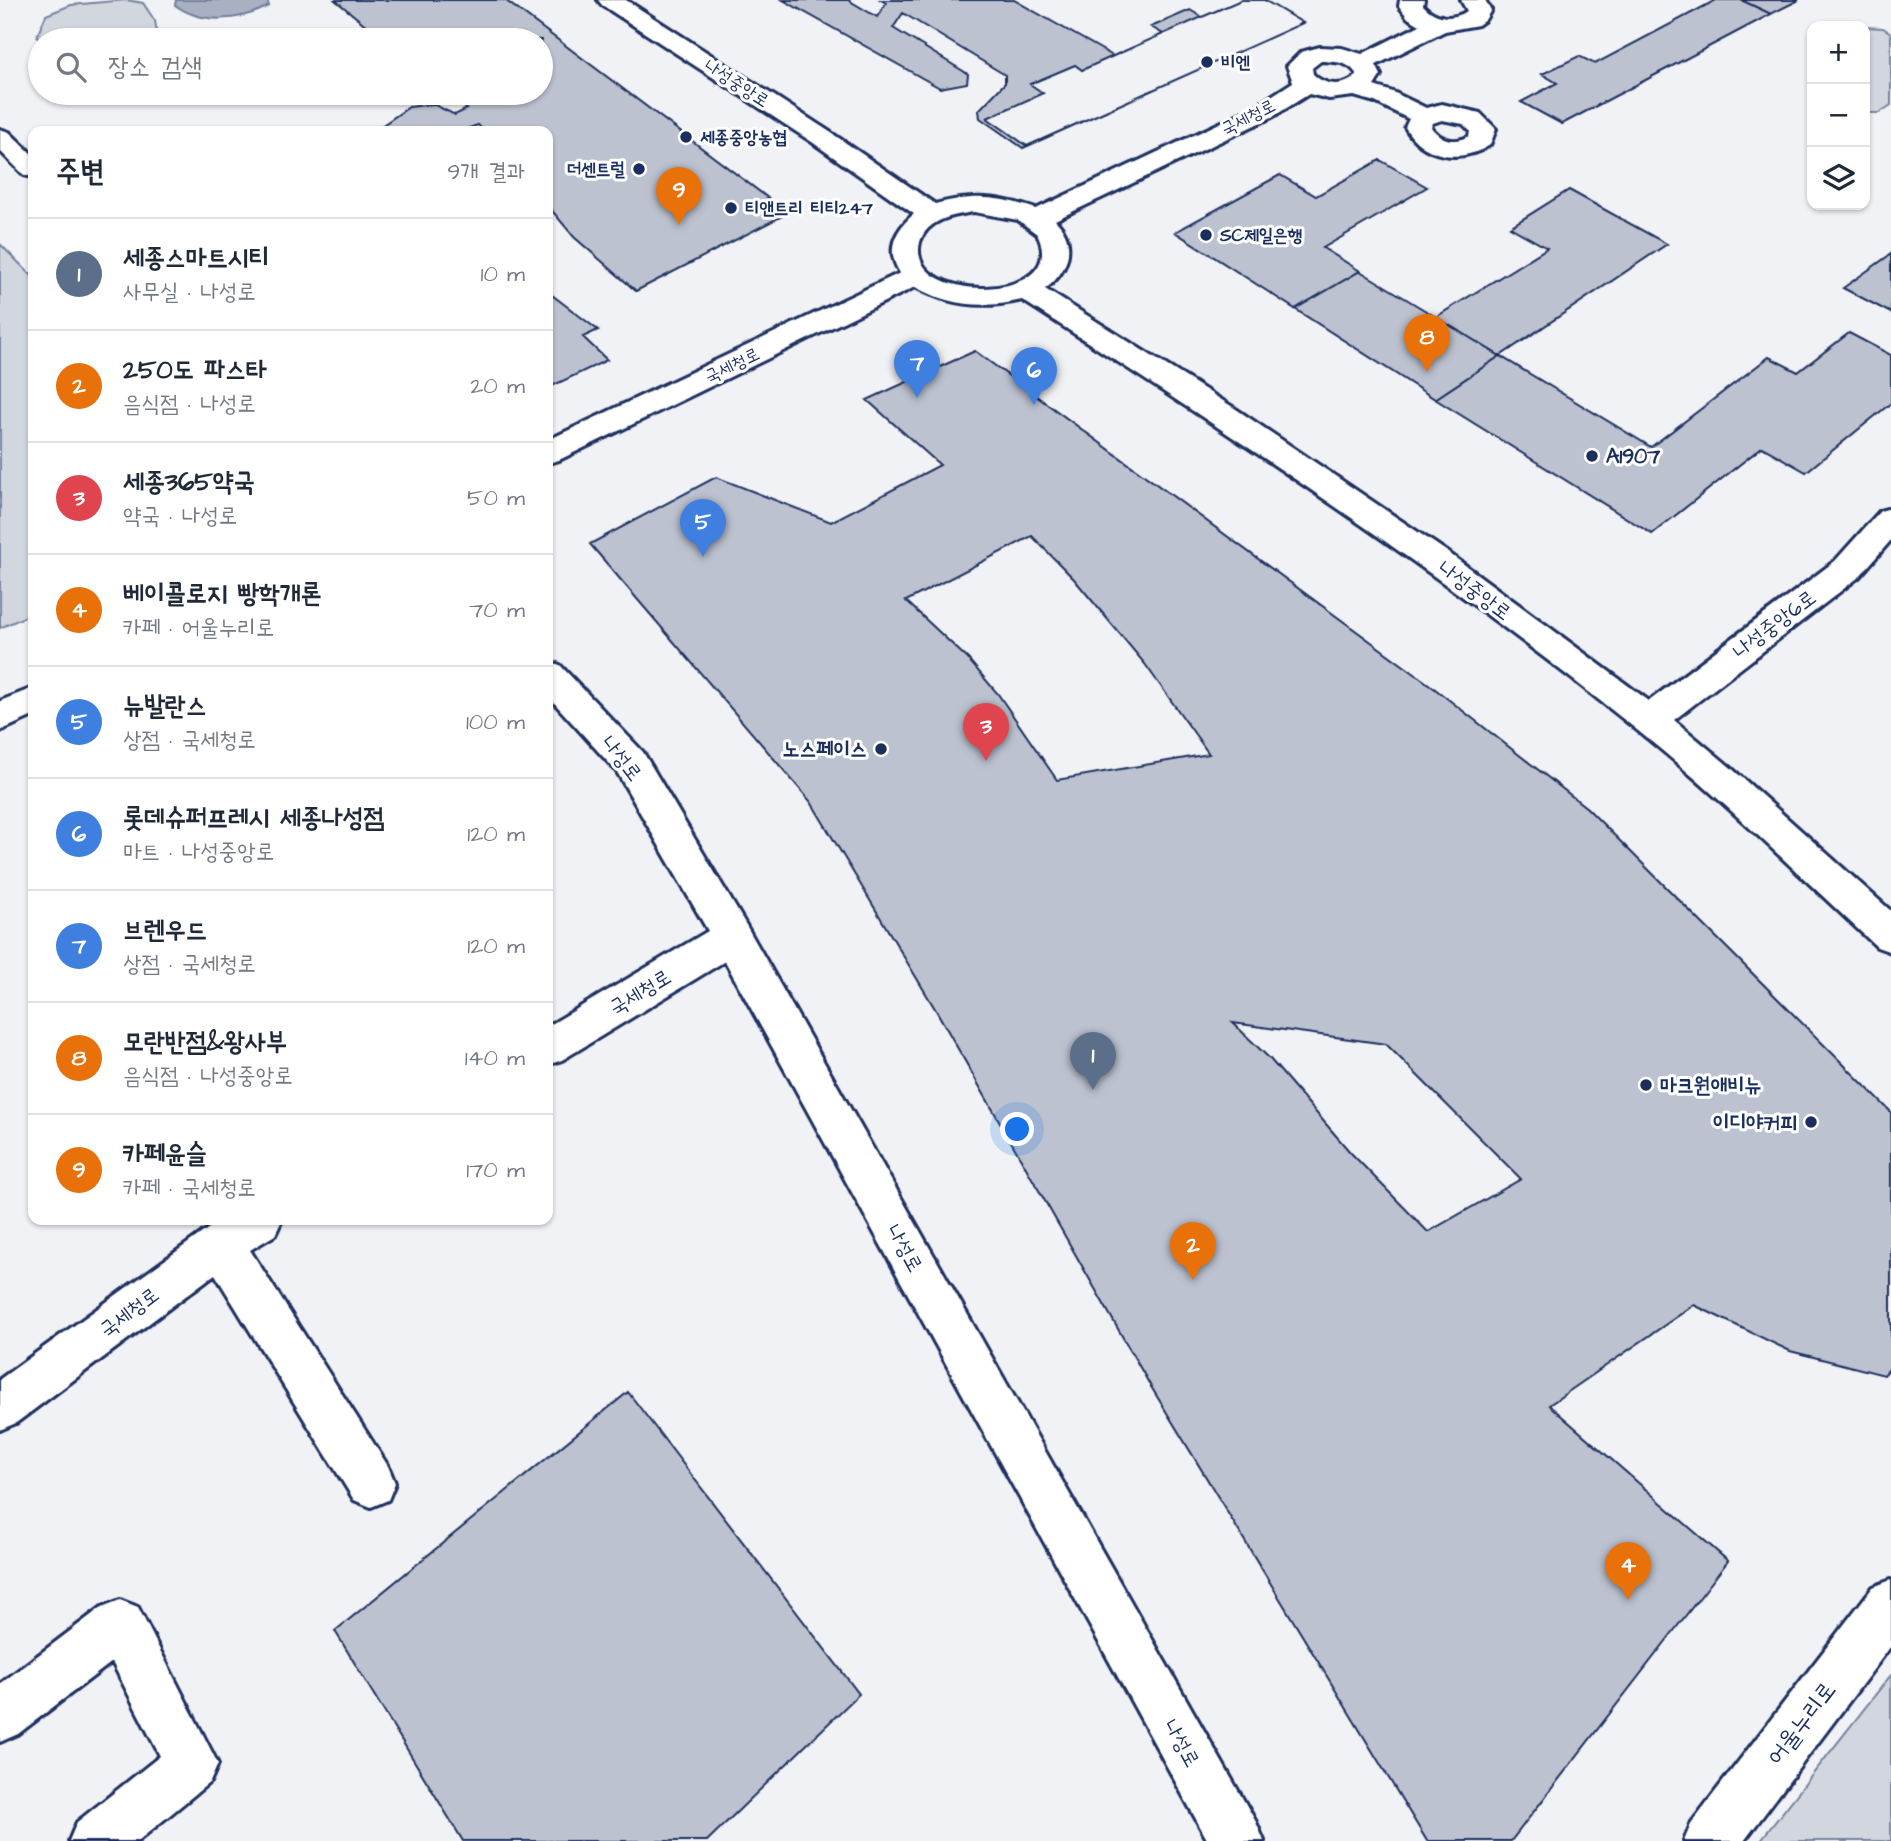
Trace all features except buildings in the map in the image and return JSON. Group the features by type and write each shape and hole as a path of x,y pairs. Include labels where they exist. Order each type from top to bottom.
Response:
{"street":[{"name":"나성중앙로","path":"610,0 821,137 932,214"},
{"path":"1412,0 1414,12 1430,21 1453,25 1472,20 1479,9 1478,1"},
{"path":"1362,63 1441,24"},
{"path":"1357,89 1367,82 1369,75 1362,63 1343,55 1310,57 1299,66 1298,72 1307,84 1329,91 1357,89 1384,97 1424,117"},
{"name":"국세청로","path":"1035,219 1265,111 1307,84"},
{"path":"0,137 28,164"},
{"path":"985,205 1017,211 1035,219 1050,232 1056,247 1054,263 1044,277 1025,289 1003,295 978,297 954,294 916,276 906,263 903,249 908,236 932,214 952,207 985,205"},
{"name":"국세청로","path":"553,451 916,276"},
{"name":"나성중앙로","path":"1025,289 1287,457 1434,559 1649,720 1716,775 1891,935"},
{"name":"나성중앙6로","path":"1649,720 1847,569 1891,519"},
{"name":"나성로","path":"553,679 630,762 732,937 1237,1841"},
{"path":"0,717 28,703"},
{"name":"국세청로","path":"553,1044 732,937"},
{"name":"국세청로","path":"0,1407 220,1243 251,1225"},
{"path":"220,1243 372,1483"},
{"name":"어울누리로","path":"1711,1841 1891,1605"},
{"path":"0,1716 120,1625 192,1764 96,1841"}],"shaded area":[{"path":"126,0 143,3 155,21 156,28 40,28 46,15 71,5"},
{"path":"1870,27 1883,28 1891,33 1891,105 1879,113 1870,113"},
{"path":"0,244 28,272 28,615 0,628"},
{"path":"1891,1675 1891,1841 1760,1841"}],"water":[{"path":"176,0 267,0 269,6 246,15 221,19 197,16 175,5"}],"place":[{"name":"비엔","path":"1207,62"},
{"name":"세종중앙농협","path":"686,137"},
{"name":"더센트럴","path":"639,169"},
{"name":"티앤트리 티티247","path":"731,208"},
{"name":"카페윤슬","path":"679,225"},
{"name":"SC제일은행","path":"1206,235"},
{"name":"모란반점&왕사부","path":"1427,372"},
{"name":"브렌우드","path":"917,398"},
{"name":"롯데슈퍼프레시 세종나성점","path":"1034,405"},
{"name":"A1907","path":"1592,456"},
{"name":"뉴발란스","path":"703,557"},
{"name":"노스페이스","path":"881,749"},
{"name":"세종365약국","path":"986,761"},
{"name":"마크원애비뉴","path":"1646,1085"},
{"name":"세종스마트시티","path":"1093,1090"},
{"name":"이디야커피","path":"1811,1122"},
{"name":"250도 파스타","path":"1193,1280"},
{"name":"베이콜로지 빵학개론","path":"1628,1600"}]}
